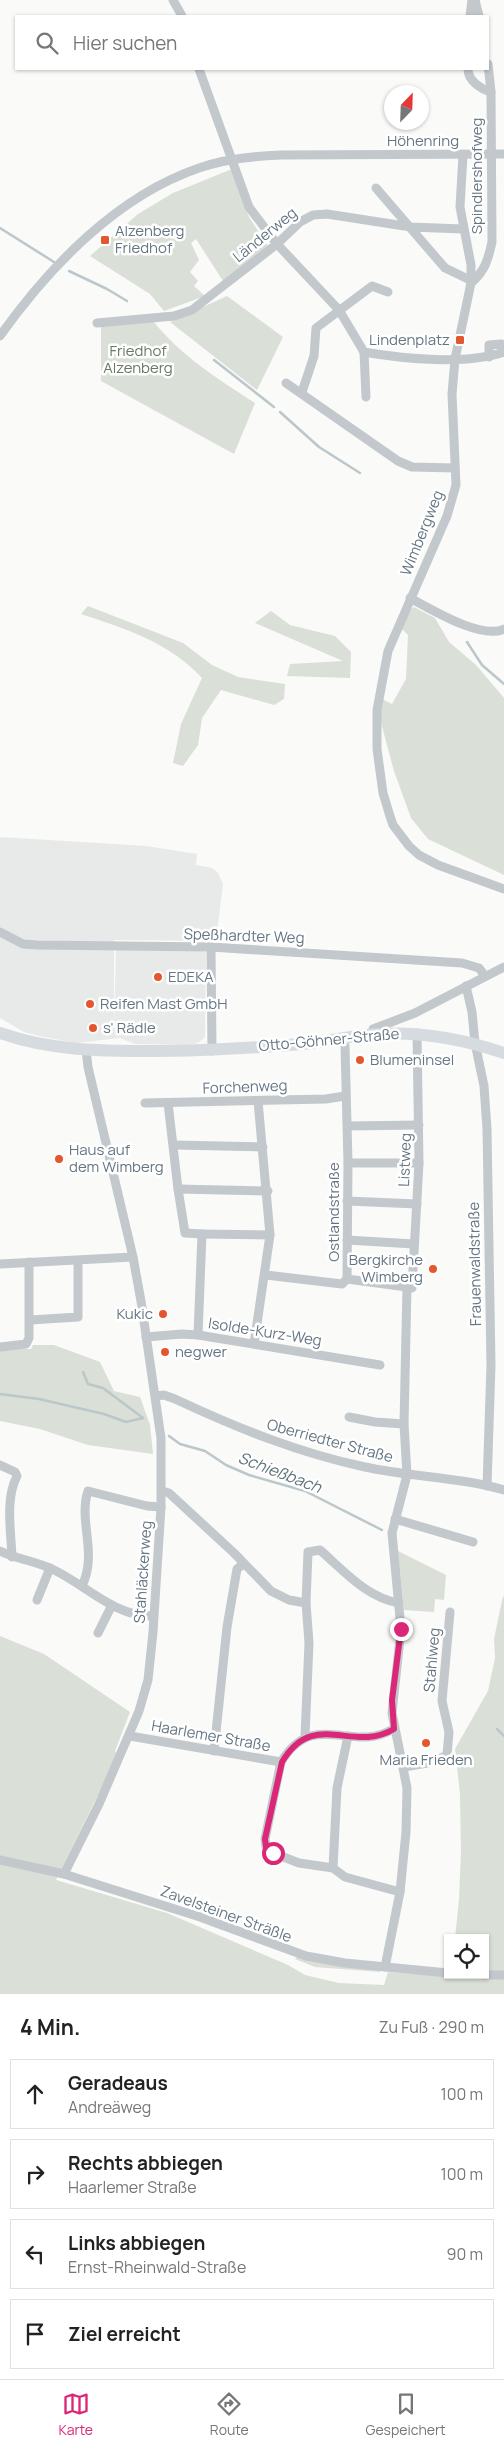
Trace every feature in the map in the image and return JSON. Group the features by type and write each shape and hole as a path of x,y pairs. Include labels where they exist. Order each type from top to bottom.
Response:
{"street":[{"path":"173,0 181,15"},
{"path":"470,15 474,0"},
{"path":"474,0 479,15"},
{"path":"199,70 231,160 256,219 339,310 364,352 366,397"},
{"path":"468,70 468,74 480,88 491,92"},
{"name":"Spindlershofweg","path":"471,282 481,274 487,264 492,242 491,92 489,70"},
{"name":"Höhenring","path":"0,336 45,281 101,225 154,188 200,168 231,160 282,155 463,156 504,154"},
{"name":"Spindlershofweg","path":"455,359 471,282 471,265 460,207 463,156"},
{"path":"376,188 445,268 471,282"},
{"name":"Länderweg","path":"97,323 174,316 192,310 277,244 300,222 313,215 326,214 411,227 463,229"},
{"path":"302,392 314,356 316,328 372,286 388,292"},
{"path":"364,352 384,356 455,359 489,357 488,345 501,344 503,352"},
{"name":"Wimbergweg","path":"455,359 452,394 456,485 452,504 388,651 377,710 377,749 382,784 393,825 418,855 438,865 504,889"},
{"path":"286,382 398,460 412,467 455,468"},
{"path":"410,598 457,623 479,629 504,629"},
{"name":"Speßhardter Weg","path":"0,932 23,944 37,945 211,947 462,963 479,968 485,976"},
{"path":"211,947 212,1051"},
{"path":"374,1034 373,1029 415,1012 504,967"},
{"name":"Frauenwaldstraße","path":"466,986 484,1086 487,1130 490,1365 488,1486"},
{"name":"Otto-Göhner-Straße","path":"0,1033 28,1042 86,1050 212,1051 304,1044 374,1034 416,1033 475,1043 504,1053"},
{"name":"Listweg","path":"412,1288 419,1163 416,1033"},
{"name":"Ostlandstraße","path":"342,1039 345,1046 345,1096 348,1126 347,1280 407,1287 404,1424 407,1475 405,1489 392,1532 401,1629 392,1700 394,1729 404,1767 407,1788 405,1859 385,1967"},
{"name":"Stahläckerweg","path":"64,1874 130,1736 148,1680 162,1491 161,1438 156,1396 133,1257 88,1067 86,1050"},
{"name":"Forchenweg","path":"145,1103 345,1096"},
{"path":"254,1344 266,1275 270,1235 268,1191 258,1100"},
{"path":"168,1103 185,1235 270,1235"},
{"path":"348,1126 419,1125"},
{"path":"174,1145 263,1147"},
{"path":"348,1163 419,1163"},
{"path":"178,1189 268,1191"},
{"path":"348,1200 417,1204"},
{"path":"198,1335 202,1234"},
{"path":"347,1240 414,1244"},
{"path":"0,1264 133,1257"},
{"path":"30,1320 78,1317 78,1261"},
{"path":"0,1346 26,1344 30,1320 29,1262"},
{"path":"266,1275 342,1284 347,1280"},
{"name":"Isolde-Kurz-Weg","path":"146,1337 182,1334 198,1335 380,1365"},
{"name":"Oberriedter Straße","path":"156,1396 175,1399 266,1439 302,1451 364,1467 504,1490"},
{"path":"349,1417 382,1423 404,1424"},
{"path":"0,1465 15,1472 17,1476 12,1485 11,1499 12,1556"},
{"path":"82,1586 88,1573 89,1545 85,1500 88,1491 147,1506 161,1507"},
{"path":"162,1491 169,1493 271,1592 289,1600 306,1603"},
{"path":"395,1519 474,1542"},
{"path":"394,1729 386,1733 348,1736 316,1734 306,1736 309,1642 306,1603 308,1552 320,1550 355,1581 388,1601 399,1603"},
{"path":"0,1552 50,1568 112,1605 142,1616 154,1616"},
{"path":"214,1751 229,1610 237,1569 243,1564"},
{"path":"37,1600 50,1568"},
{"path":"98,1633 112,1605"},
{"name":"Stahlweg","path":"404,1767 433,1762 447,1755 449,1732 442,1701 450,1612"},
{"name":"Haarlemer Straße","path":"130,1736 282,1762 287,1753 306,1736"},
{"path":"333,1868 337,1788 348,1736"},
{"path":"282,1762 265,1839 266,1847 273,1853 299,1863 333,1868 345,1877 400,1892"},
{"name":"Zavelsteiner Sträßle","path":"0,1860 64,1874 200,1917 300,1954 345,1963 444,1973"},
{"path":"489,1975 504,1975"}],"shaded area":[{"path":"0,837 146,846 197,854 196,865 212,868 218,873 223,884 216,941 114,940 114,1026 116,949 200,950 206,953 205,1037 198,1043 188,1045 135,1044 120,1038 76,1043 24,1032 0,1018"}],"green space":[{"path":"232,169 249,217 268,246 225,284 196,239 191,243 199,260 190,272 198,281 194,286 205,296 164,311 150,294 90,256 138,214 173,193"},
{"path":"227,296 283,337 257,390 170,322"},
{"name":"Friedhof Alzenberg","path":"153,321 188,356 255,403 234,454 101,381 101,323"},
{"path":"88,606 183,643 212,665 238,677 285,684 284,699 274,705 221,690 202,718 198,745 183,766 173,763 181,724 202,678 175,655 146,638 81,614"},
{"path":"414,607 435,618 449,642 476,665 504,698 504,875 428,839 411,818 394,771 380,719 382,699 392,704 406,679 408,635 401,628 408,611"},
{"path":"271,611 290,625 335,636 351,652 350,678 287,676 290,664 343,661 255,623"},
{"path":"33,1345 54,1345 100,1362 114,1391 140,1397 150,1425 153,1454 88,1445 40,1429 0,1421 0,1349 31,1349"},
{"path":"398,1551 446,1575 444,1600 435,1599 434,1612 404,1610"},
{"path":"503,1596 504,1973 489,1971 489,1934 455,1934 461,1851 460,1794 455,1749 488,1691 495,1658 494,1639"},
{"path":"0,1636 44,1654 130,1712 115,1751 117,1755 56,1880 167,1913 288,1965 305,1975 339,1983 384,1985 388,1972 444,1976 444,1979 504,1978 504,1994 0,1994"},
{"path":"297,1957 380,1969 380,1972 315,1967 295,1959"}],"waterway":[{"path":"0,228 54,262"},
{"path":"69,271 127,301"},
{"path":"214,360 274,407"},
{"path":"280,412 319,447 360,473"},
{"path":"467,642 482,665 504,684"},
{"path":"83,1372 88,1384 103,1388 143,1418"},
{"path":"0,1394 39,1399 104,1414 126,1422 143,1418"},
{"name":"Schießbach","path":"169,1436 180,1444 205,1451 226,1465 249,1475 305,1491 382,1530"},
{"path":"497,1729 504,1736"}],"place":[{"name":"Alzenberg Friedhof","path":"105,240"},
{"name":"Lindenplatz","path":"460,340"},
{"name":"EDEKA","path":"158,977"},
{"name":"Reifen Mast GmbH","path":"90,1004"},
{"name":"s' Rädle","path":"93,1028"},
{"name":"Blumeninsel","path":"360,1060"},
{"name":"Haus auf dem Wimberg","path":"59,1159"},
{"name":"Bergkirche Wimberg","path":"433,1269"},
{"name":"Kukic","path":"163,1314"},
{"name":"negwer","path":"165,1352"},
{"name":"Maria Frieden","path":"426,1743"}],"route":[{"path":"273,1853 266,1847 265,1839 282,1762 287,1753 306,1736 316,1734 364,1736 386,1733 394,1729 392,1700 401,1629"}]}
